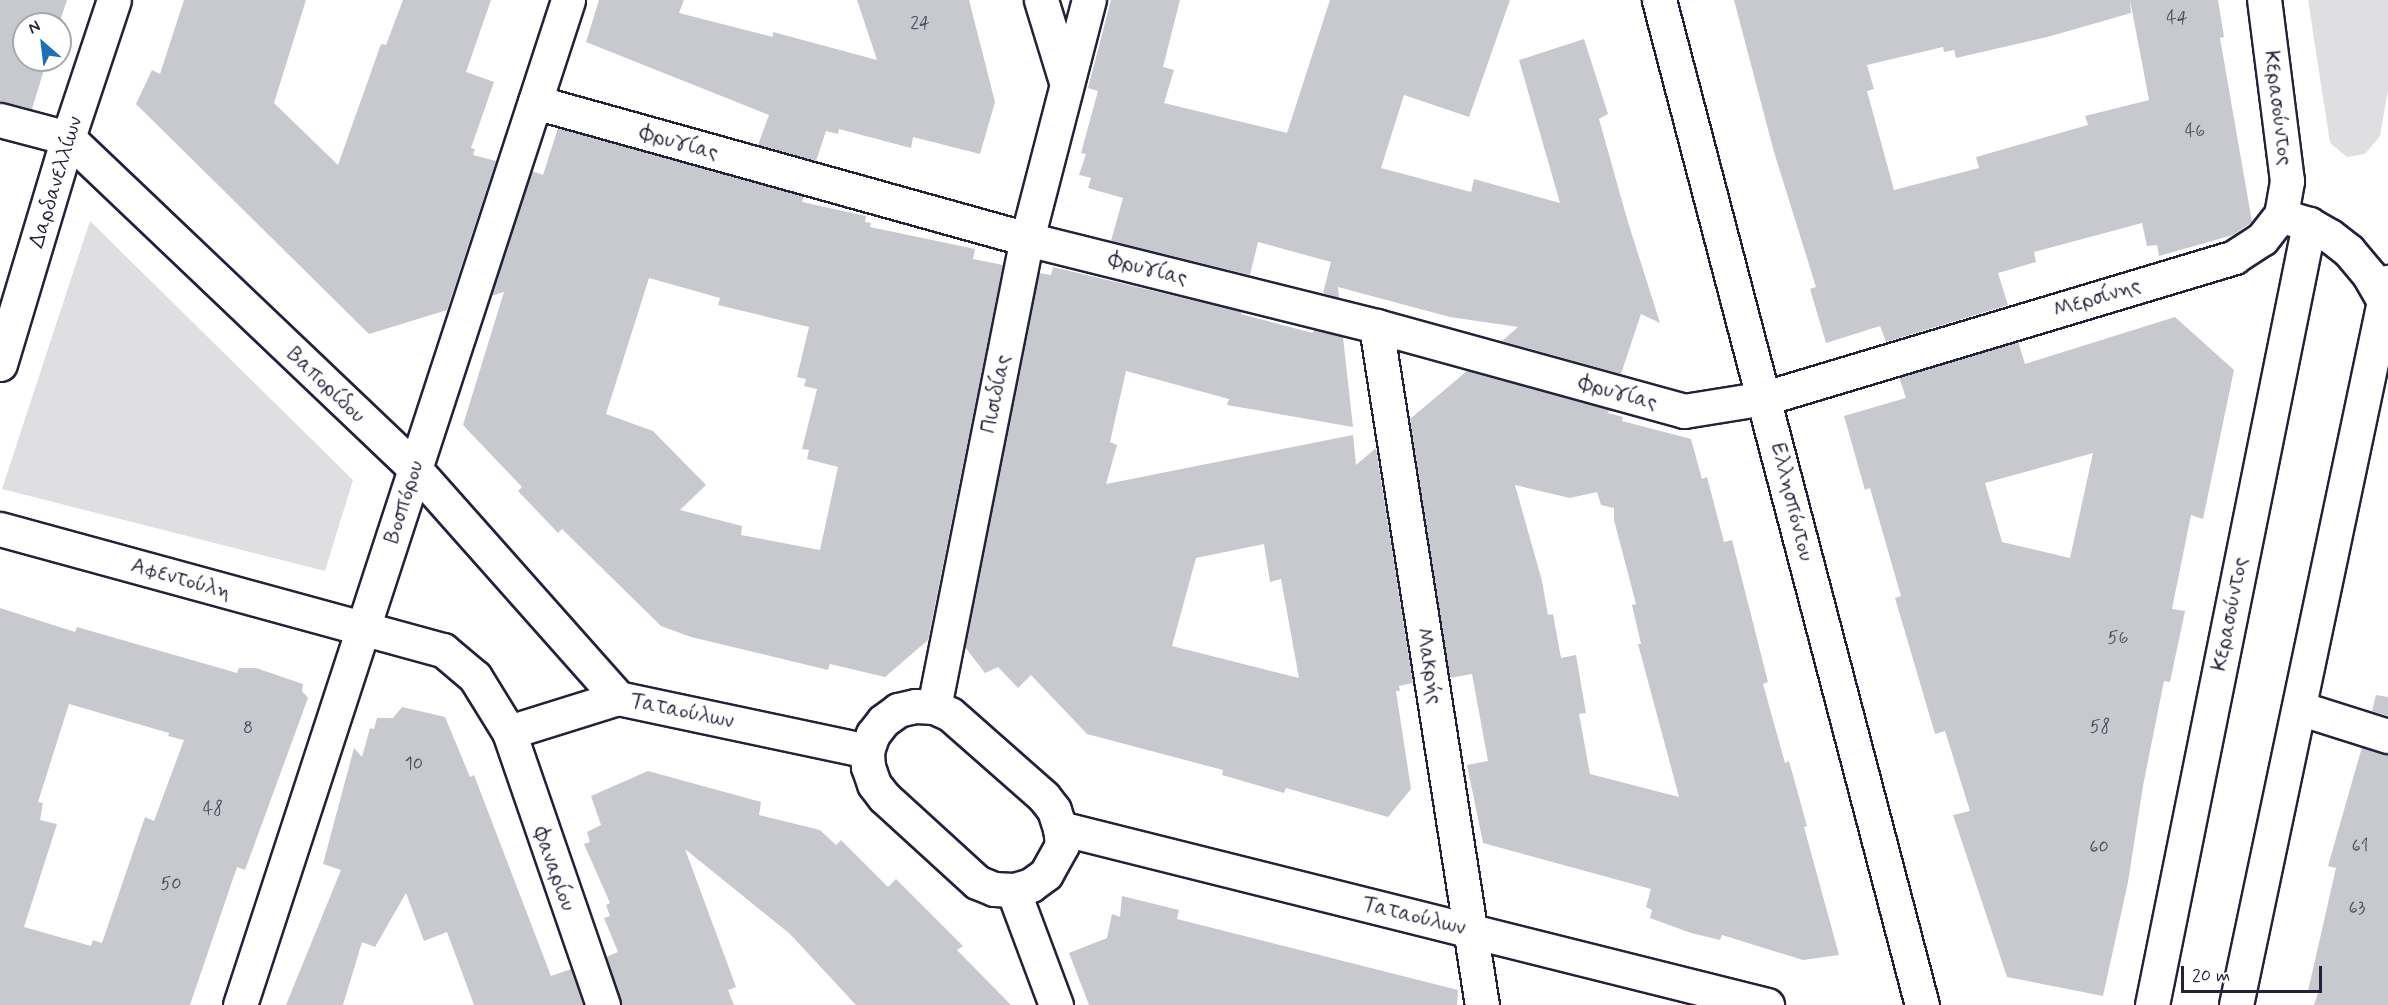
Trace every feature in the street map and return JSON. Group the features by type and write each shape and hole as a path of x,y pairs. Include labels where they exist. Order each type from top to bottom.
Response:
{"street":[{"name":"Δαρδανελλίων","path":"0,364 68,138 114,0"},
{"name":"Βοσπόρου","path":"240,1005 568,0"},
{"path":"1041,0 1066,82"},
{"name":"Πισιδίας","path":"934,707 1027,239 1089,0"},
{"name":"Ελλησπόντου","path":"1659,0 1922,1005"},
{"name":"Κερασούντος","path":"2152,1005 2295,220 2264,0"},
{"name":"Φρυγίας","path":"535,102 1027,239 1376,326 1684,411 1765,398"},
{"name":"Βαπορίδου","path":"0,120 68,138 415,469 618,698"},
{"path":"2236,1005 2386,298 2349,251 2330,236 2295,220"},
{"name":"Μερσίνης","path":"1765,398 2234,257 2295,220"},
{"name":"Μακρής","path":"1376,326 1482,1005"},
{"name":"Αφεντούλη","path":"0,528 363,629"},
{"path":"363,629 443,650 475,677 508,732"},
{"name":"Ταταούλων","path":"508,732 618,698 867,751"},
{"path":"916,705 934,707 950,714 1044,797 1054,810 1060,828 1062,845 1046,874 1031,885 1013,890 994,889 977,882 884,797 874,784 868,767 867,751 873,734 883,721 898,711 916,705"},
{"path":"2300,708 2388,736"},
{"name":"Φαναρίου","path":"508,732 603,1005"},
{"name":"Ταταούλων","path":"1060,828 1767,1005"},
{"path":"1013,890 1056,1005"}],"shaded area":[{"path":"2308,0 2388,0 2388,90 2380,136 2365,154 2347,157 2330,143"},
{"path":"90,221 353,480 325,571 2,489"}],"building":[{"path":"0,0 67,0 63,12 12,12 12,72 43,72 32,109 0,101"},
{"path":"184,0 306,0 274,103 338,165 381,44 386,45 403,0 491,0 466,72 494,82 471,148 475,149 473,155 496,161 447,310 369,334 136,104 152,70 160,74"},
{"path":"599,0 684,0 679,13 773,37 773,32 877,60 857,0 969,0 995,102 980,154 913,137 911,148 839,129 838,134 826,131 816,161 758,145 769,115 586,42"},
{"path":"1111,0 1180,0 1163,67 1174,70 1164,103 1287,133 1330,0 1510,0 1469,117 1404,95 1381,168 1471,192 1474,179 1560,203 1519,60 1584,39 1608,114 1599,119 1627,219 1660,323 1641,314 1621,374 1502,341 1518,327 1450,317 1338,287 1339,298 1323,293 1331,262 1258,242 1250,275 1111,241 1123,198 1088,188 1091,178 1079,175 1086,154 1081,153 1098,91 1088,88"},
{"path":"1734,0 2130,0 2218,0 2224,37 2220,38 2252,222 2233,235 2159,256 2157,245 2147,246 2142,223 2034,252 2036,262 1998,273 2008,305 1886,342 1880,326 1826,343 1810,289 1816,287 1774,152","holes":["2130,0 2149,100 2085,116 2088,125 1976,157 1979,168 1894,190 1867,91 1874,89 1867,65 1943,47 1944,52 1954,50 1956,58 2051,36 2131,13"]},
{"path":"558,128 804,196 802,202 866,216 865,222 871,223 870,227 975,249 973,259 1003,265 928,640 885,677 830,664 828,670 691,637 661,626 562,529 558,533 518,491 522,487 463,425 504,292 491,296 532,171 543,175","holes":["649,278 720,298 718,305 809,327 797,377 806,379 804,386 817,389 802,449 809,450 807,459 838,467 820,550 741,535 742,526 680,510 706,485 653,431 606,414"]},
{"path":"1053,267 1242,312 1241,314 1313,333 1314,330 1343,337 1353,427 1227,405 1229,399 1126,371 1110,442 1117,445 1106,484 1353,435 1356,465 1376,448 1413,683 1399,686 1400,691 1396,691 1411,789 1388,817 1286,788 1284,793 1222,775 1223,770 1087,734 1031,675 1018,688 998,667 985,673 965,647 1039,273 1051,275","holes":["1264,544 1270,582 1281,579 1299,678 1172,646 1196,558"]},
{"path":"2175,317 2234,370 2203,519 2191,515 2172,609 2185,611 2170,682 2164,681 2143,786 2128,882 2103,996 2007,977 1953,815 1970,811 1945,731 1935,734 1895,598 1901,596 1870,488 1865,490 1844,416 1906,398 1899,377 2018,341 2025,364","holes":["2093,453 2070,558 2002,542 1985,483"]},
{"path":"1467,371 1609,410 1608,413 1623,417 1622,421 1691,439 1702,479 1707,477 1724,542 1732,540 1768,682 1763,684 1785,763 1789,761 1807,826 1804,827 1839,955 1803,960 1722,935 1720,940 1691,933 1650,918 1652,910 1646,907 1651,889 1483,843 1467,765 1488,761 1472,674 1450,678 1410,419","holes":["1515,485 1570,498 1597,492 1601,505 1614,508 1614,520 1636,604 1632,605 1641,644 1638,644 1679,797 1590,774 1579,714 1586,713 1576,655 1561,658 1553,614 1548,615 1542,581"]},
{"path":"0,608 75,632 77,627 237,673 239,668 256,668 303,684 302,691 308,698 245,870 237,867 190,1005 0,1005","holes":["69,704 169,733 168,736 184,740 154,821 145,817 102,943 93,940 91,946 24,927 57,824 40,820 43,803 38,802"]},
{"path":"2376,695 2388,697 2388,716 2372,711"},
{"path":"402,707 445,717 470,777 474,775 551,976 571,969 583,1005 474,1005 447,932 424,941 406,893 375,947 362,942 343,1005 286,1005 341,870 323,864 354,748 362,757 370,728 374,729 377,718 393,718"},
{"path":"2362,747 2388,754 2388,1005 2314,1005 2318,993 2308,991 2336,868 2328,866"},
{"path":"648,771 761,802 759,815 820,830 836,845 841,840 888,887 896,879 963,946 957,950 1011,1005 856,1005 790,934 685,849 736,987 728,990 734,1005 621,1005 606,957 618,952 604,918 610,916 606,905 610,903 584,844 590,842 587,832 601,825 591,796"},
{"path":"1122,896 1179,910 1177,919 1458,990 1457,1005 1089,1005 1069,953 1107,938 1112,914 1120,917"}]}
